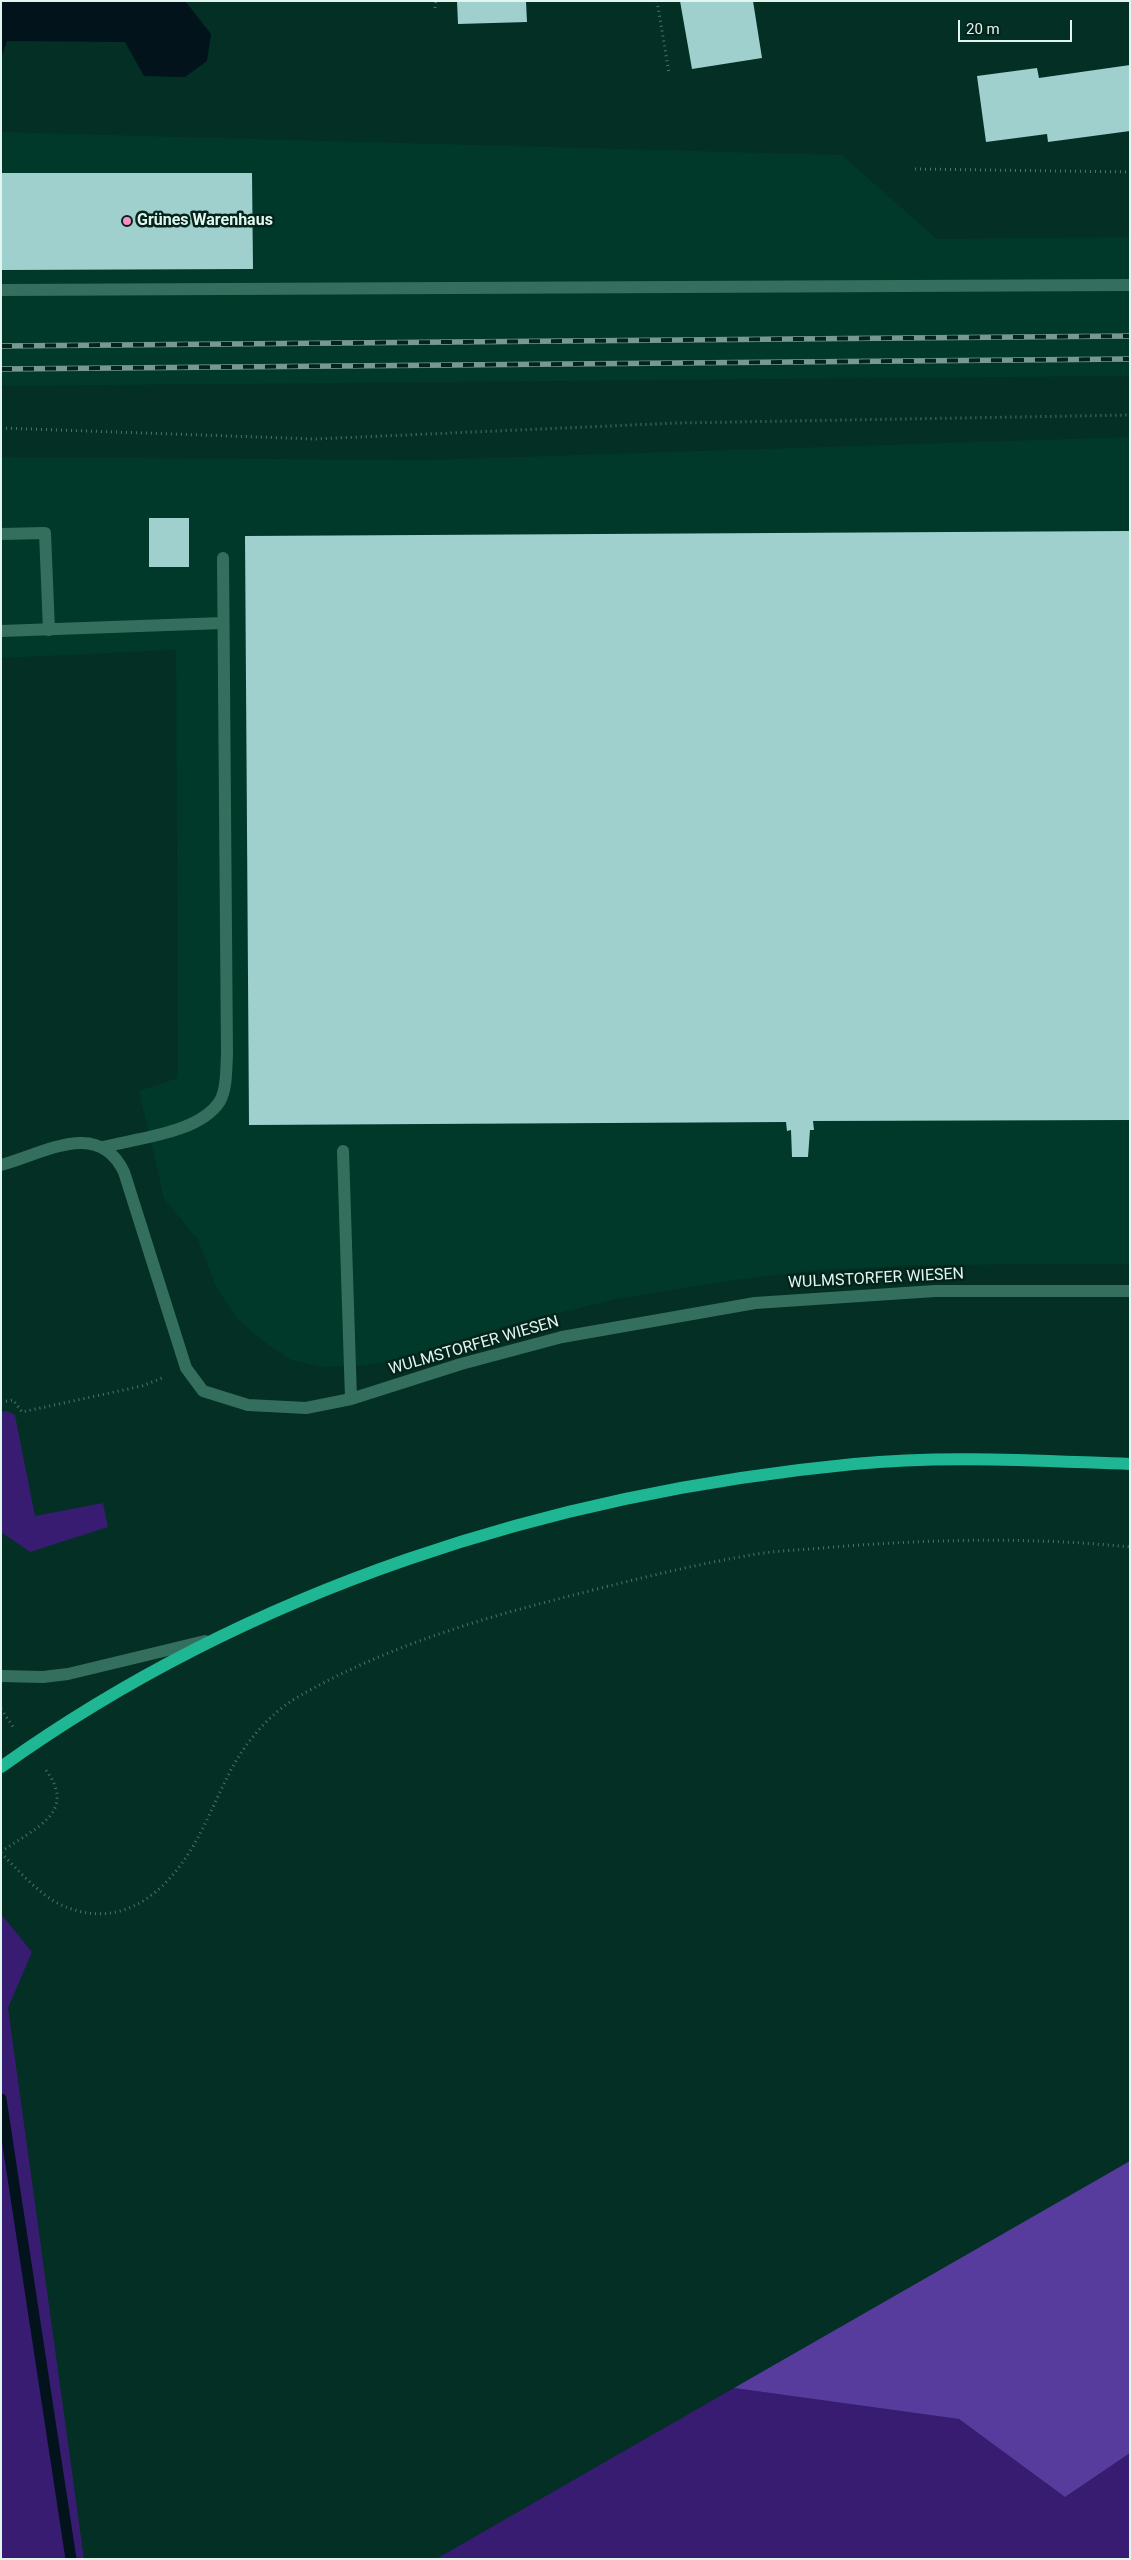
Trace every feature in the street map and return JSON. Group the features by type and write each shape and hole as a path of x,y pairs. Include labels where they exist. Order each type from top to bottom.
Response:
{"main road":[{"path":"1,1767 88,1710 213,1639 349,1580 496,1530 584,1506 691,1485 857,1463 985,1459 1130,1464"}],"street":[{"path":"1,290 1130,285"},
{"path":"1,534 45,533 49,630"},
{"path":"1,1165 69,1143 84,1142 103,1147 194,1123 213,1109 220,1100 224,1090 227,1055 223,558"},
{"path":"1,631 223,622"},
{"name":"WULMSTORFER WIESEN","path":"103,1147 118,1160 124,1172 186,1368 203,1391 248,1405 306,1408 351,1399 462,1364 562,1337 755,1303 935,1291 1130,1291"},
{"path":"343,1151 351,1399"},
{"path":"1,1676 43,1678 68,1674 213,1639"}],"path":[{"path":"435,8 436,1"},
{"path":"657,1 669,73"},
{"path":"915,169 1130,172"},
{"path":"1,428 315,439 677,423 1130,415"},
{"path":"1,1402 12,1400 22,1412 142,1386 186,1368"},
{"path":"1,1708 28,1748 53,1779 59,1802 53,1814 1,1852 23,1874 59,1904 94,1912 113,1913 136,1906 152,1896 167,1882 187,1855 239,1756 252,1738 281,1708 304,1693 385,1655 494,1615 634,1579 754,1555 879,1543 990,1540 1130,1547"}],"shaded area":[{"path":"1,1 185,1 211,34 207,61 185,77 144,76 125,42 7,41 1,58"},
{"path":"1,132 842,155 937,239 1130,237 1130,376 1,386"},
{"path":"1130,437 1130,1264 920,1265 818,1270 728,1281 617,1299 516,1323 383,1363 356,1366 321,1367 291,1360 264,1342 237,1319 216,1287 198,1240 164,1199 139,1091 178,1078 176,650 1,658 1,457 423,460"},
{"path":"7,1411 15,1415 35,1516 103,1503 108,1527 30,1552 1,1532 1,1412"},
{"path":"1,1914 32,1952 8,2008 84,2559 1,2559"},
{"path":"1130,2161 1130,2453 1065,2497 959,2419 734,2388"},
{"path":"734,2388 959,2419 1065,2497 1130,2453 1130,2559 436,2559"}],"building":[{"path":"457,1 526,1 527,22 458,24"},
{"path":"680,1 753,1 762,58 692,69"},
{"path":"1130,65 1130,131 1048,142 1047,134 986,142 977,76 1037,68 1039,78"},
{"name":"Grünes Warenhaus","path":"1,173 252,173 253,269 1,270"},
{"path":"149,518 189,518 189,567 149,567"},
{"path":"1130,531 1130,1120 813,1121 814,1130 810,1130 808,1157 792,1157 791,1130 787,1131 786,1122 249,1125 245,536"}],"waterway":[{"path":"1,2099 71,2559"}],"railway":[{"path":"1,346 1130,336"},
{"path":"1,369 1130,359"}],"place":[{"name":"Grünes Warenhaus","path":"127,221"}]}
